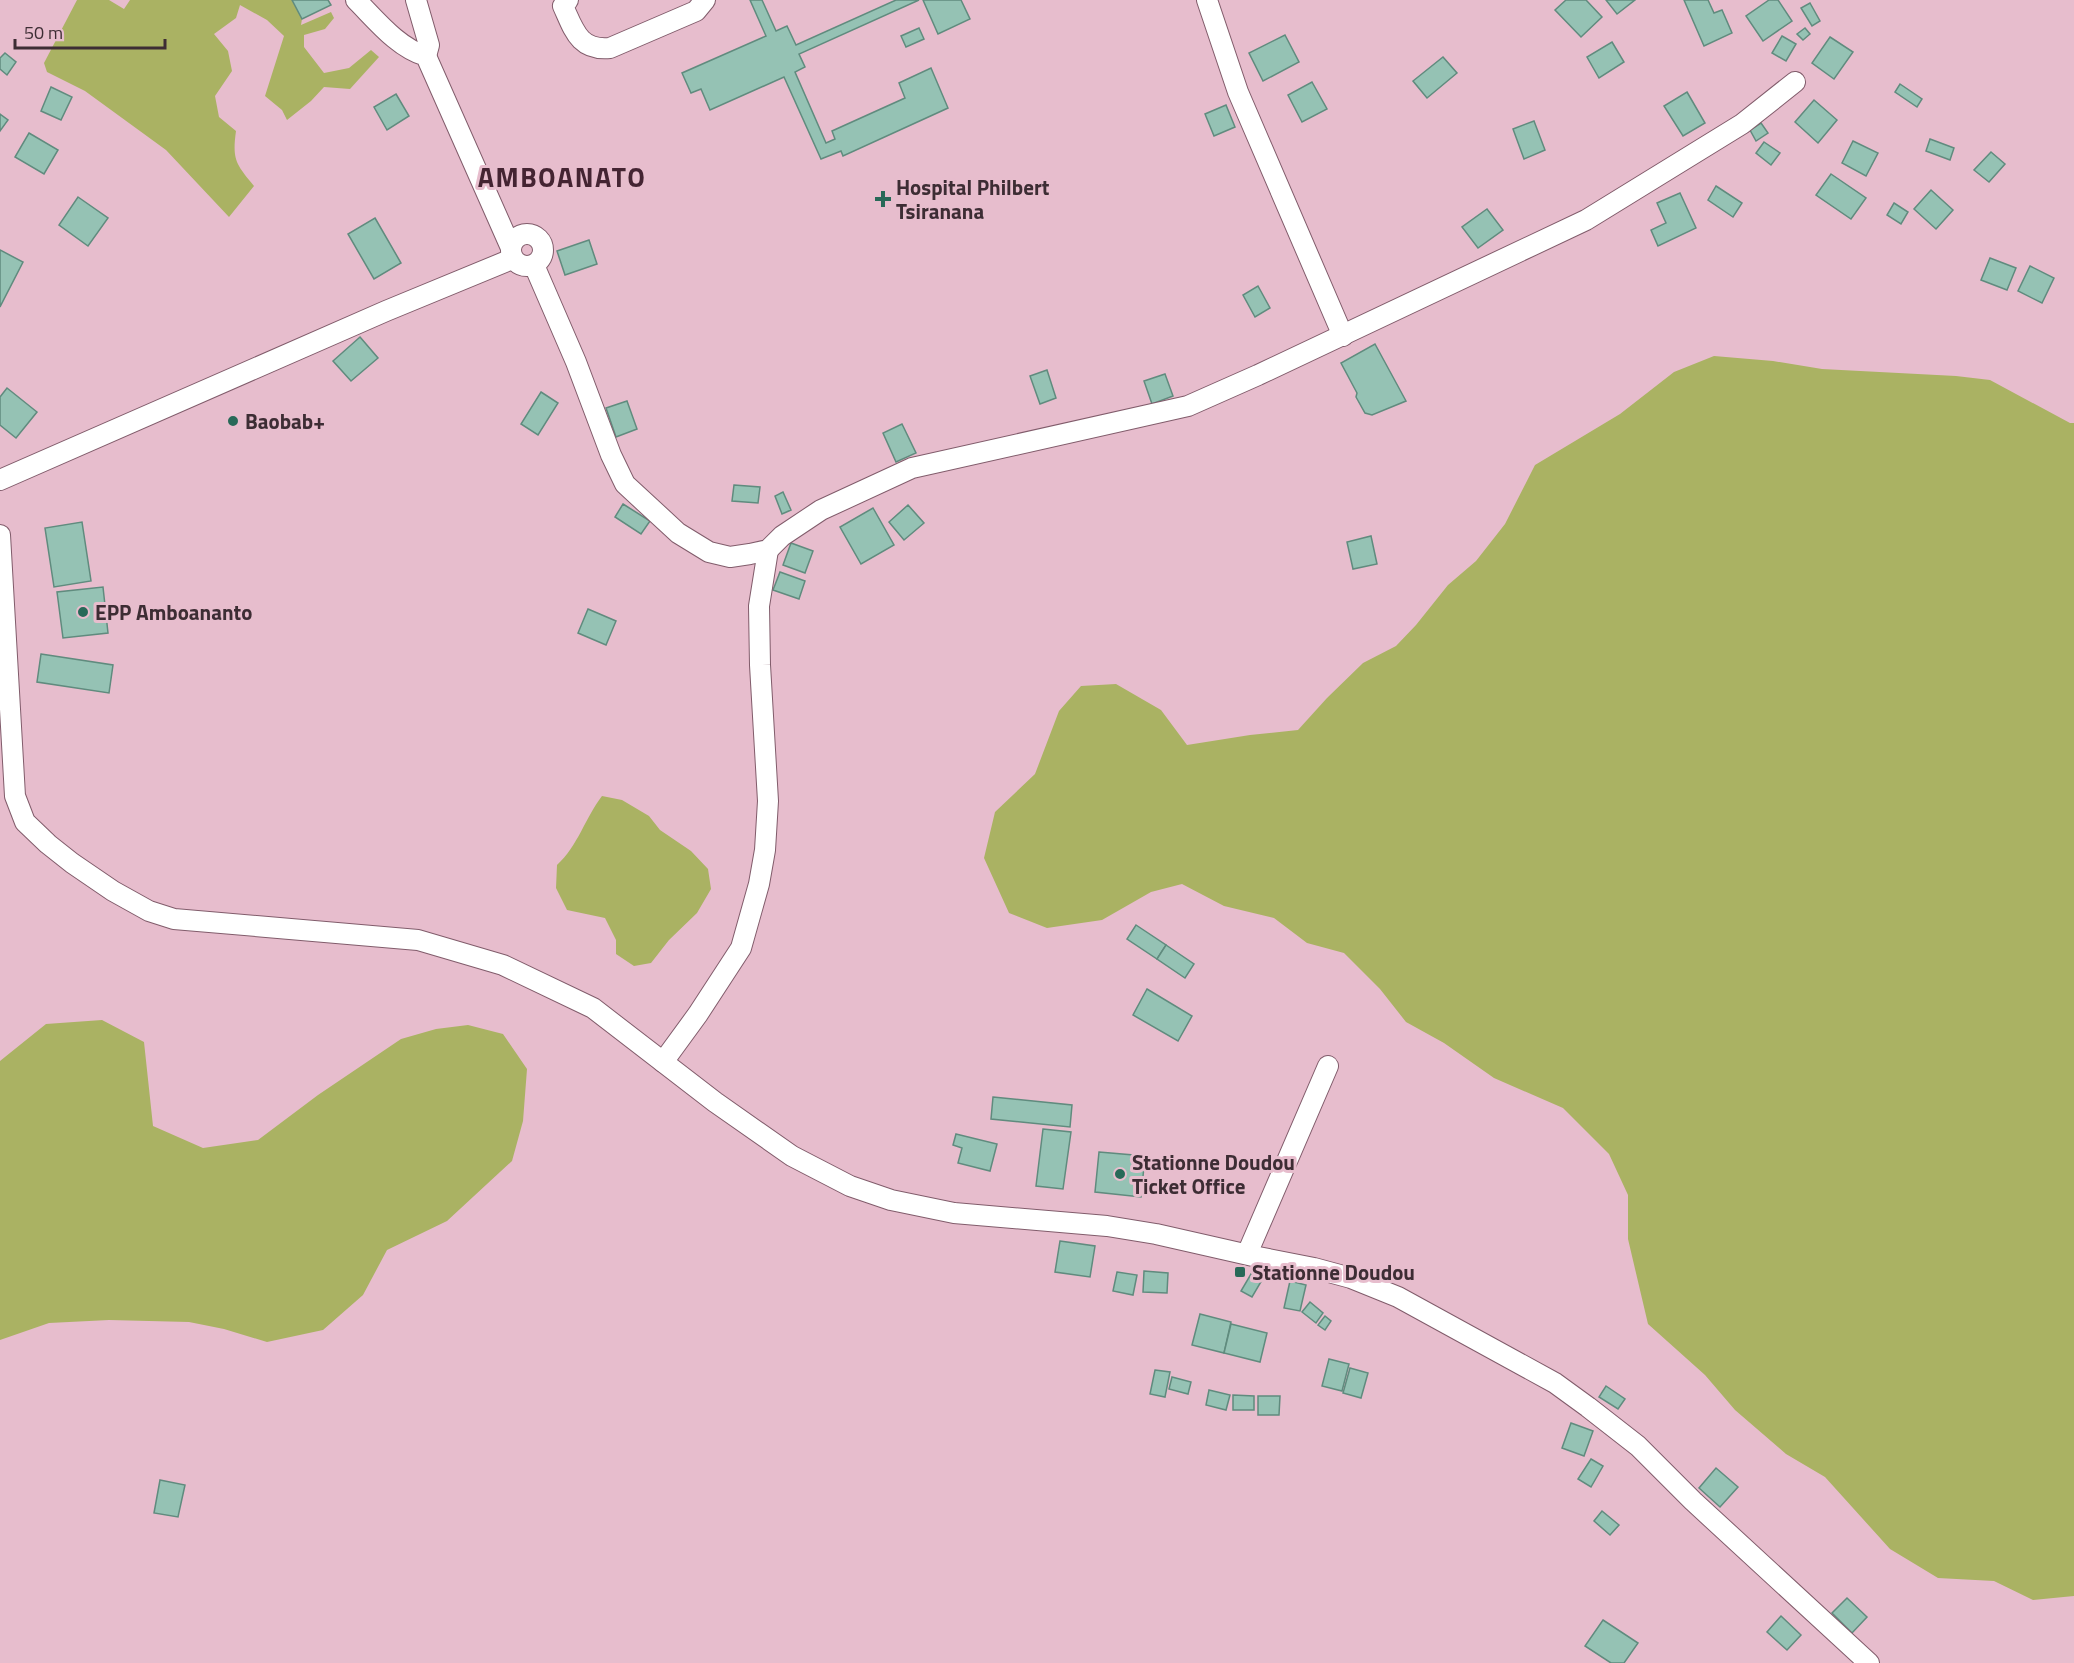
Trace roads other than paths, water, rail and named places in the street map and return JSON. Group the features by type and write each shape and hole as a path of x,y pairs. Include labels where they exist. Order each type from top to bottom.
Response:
{"street":[{"path":"356,0 406,46 426,57 512,253 523,266 534,265 543,257 544,246 538,236 526,232 516,237 512,253"},
{"path":"416,0 429,45 426,57"},
{"path":"564,2 573,29 585,44 596,49 610,48 696,11 705,0"},
{"path":"1207,0 1238,92 1343,336"},
{"path":"534,265 576,362 611,455 625,484 678,533 710,552 730,557 768,550 783,536 821,510 912,468 1188,406 1343,336 1586,220 1742,124 1795,82"},
{"path":"0,480 386,312 512,253"},
{"path":"0,535 15,796 25,822 56,850 113,891 149,911 174,920 418,940 503,965 593,1008 714,1102 792,1155 850,1186 891,1200 954,1213 1117,1227 1156,1234 1314,1268 1351,1278 1398,1297 1555,1383 1638,1446 1693,1501 1869,1663"},
{"path":"663,1062 699,1014 741,948 759,884 765,850 768,801 759,606 768,550"},
{"path":"1247,1254 1328,1066"}],"place":[{"name":"Hospital Philbert Tsiranana","path":"883,199"},
{"name":"Baobab+","path":"233,421"},
{"name":"EPP Amboananto","path":"83,612"},
{"name":"Stationne Doudou Ticket Office","path":"1120,1174"},
{"name":"Stationne Doudou","path":"1240,1272"}],"district":[{"name":"AMBOANATO","path":"562,176"}]}
